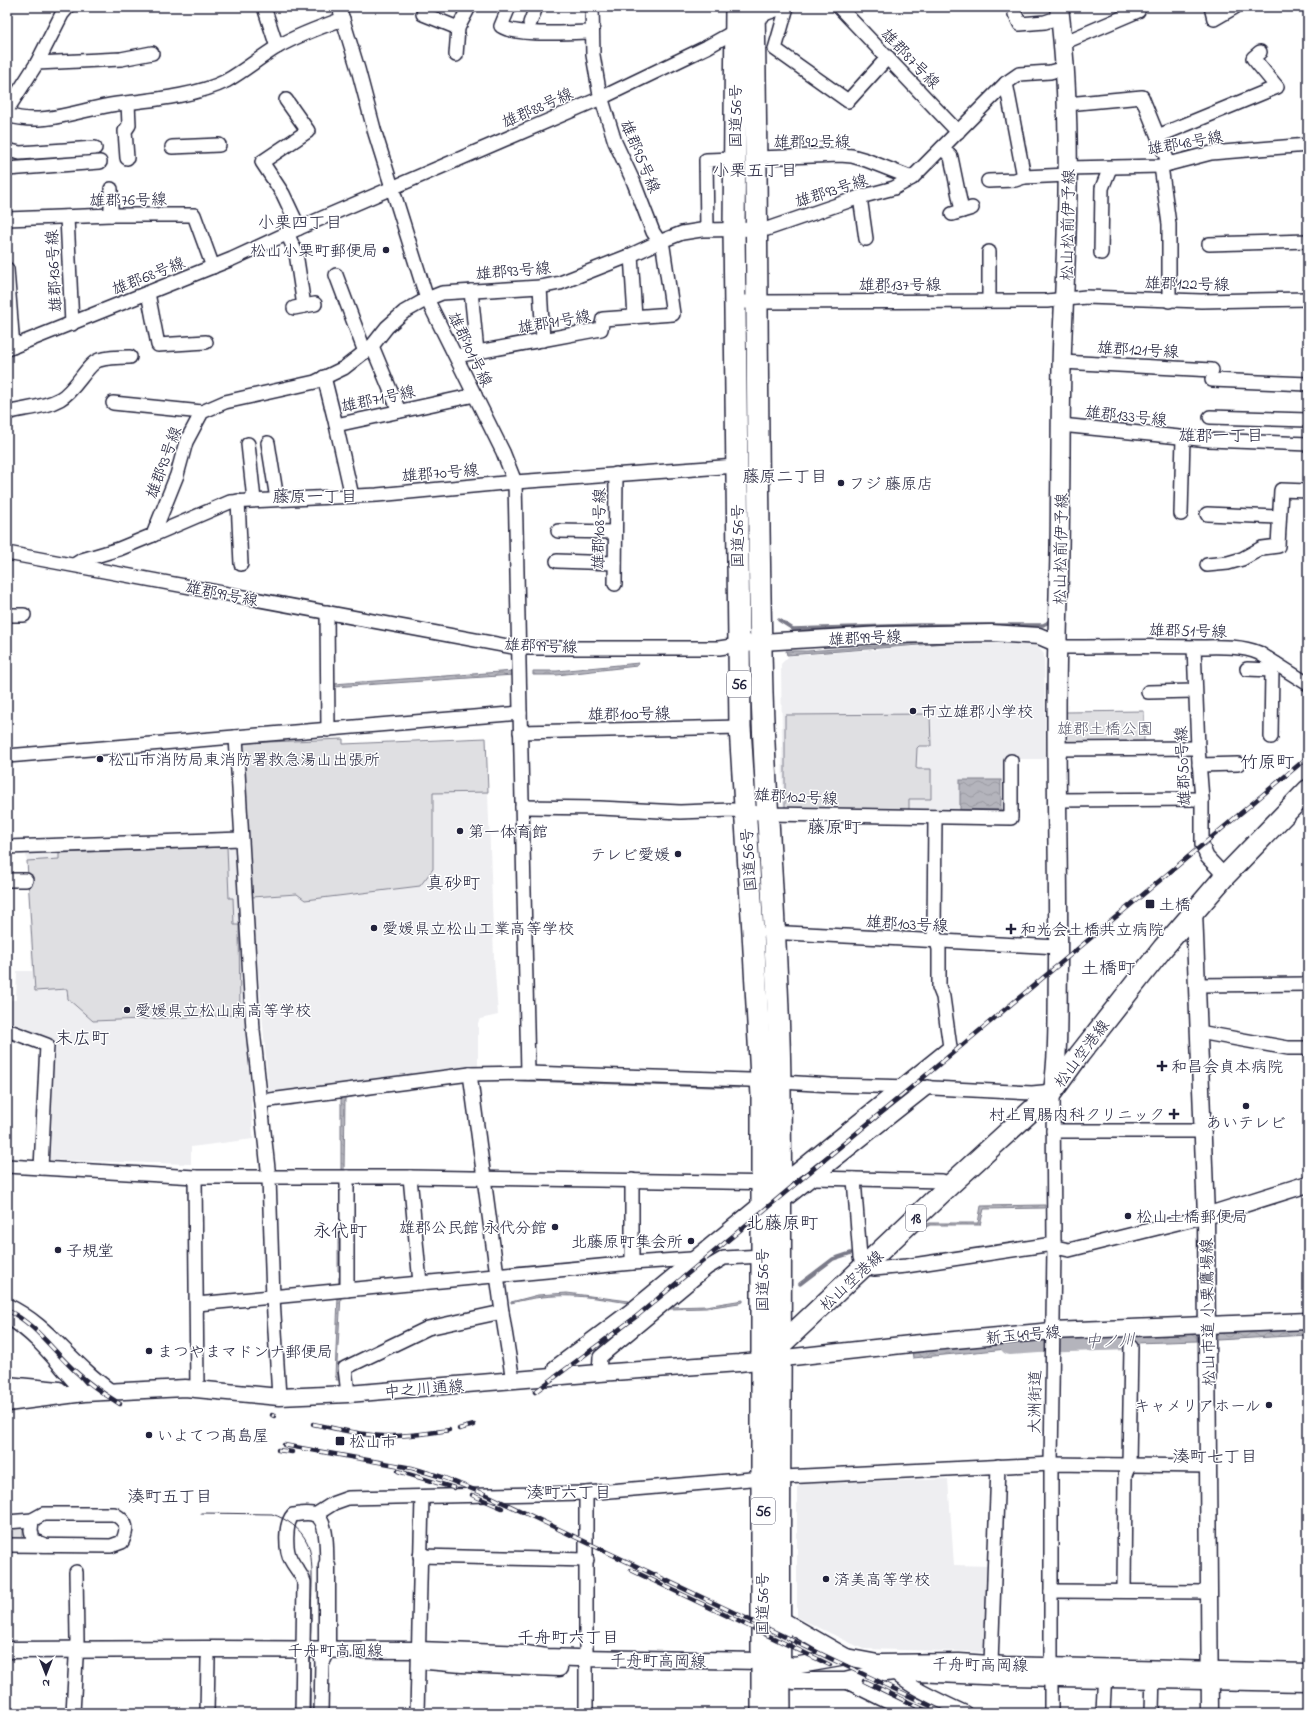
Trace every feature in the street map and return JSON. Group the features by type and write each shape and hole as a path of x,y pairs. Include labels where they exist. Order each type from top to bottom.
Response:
{"highway":[{"name":"国道56号","path":"736,7 734,228 740,727 754,932 777,1082"},
{"name":"国道56号","path":"754,13 757,158 756,229 760,642 763,735 769,814 774,932 777,1082 771,1193 775,1355 771,1478 771,1669 780,1713"},
{"name":"国道56号","path":"771,1193 762,1256 775,1355"},
{"name":"国道56号","path":"762,1713 780,1619 771,1478"}],"main road":[{"name":"松山松前伊予線","path":"1044,1092 1056,1068 1058,947 1058,644 1062,362 1068,172 1065,68 1059,12"},
{"name":"松山空港線","path":"775,1355 1044,1092 1107,1018 1194,911 1225,876 1308,790"}],"street":[{"path":"7,110 22,89 62,14 68,7"},
{"path":"264,7 276,47"},
{"path":"456,55 458,28 469,7"},
{"path":"509,7 501,26 506,29 521,32 592,32"},
{"path":"530,23 536,7"},
{"name":"雄郡95号線","path":"592,7 592,32 596,77 601,98 615,142 634,183 653,232 663,247 673,314"},
{"name":"雄郡87号線","path":"839,7 958,132"},
{"path":"1014,7 1014,14 1020,24 1045,22 1059,12"},
{"path":"1063,43 1138,12 1137,7"},
{"path":"1211,7 1214,19 1235,7"},
{"path":"781,8 775,49 848,101 888,57"},
{"name":"雄郡88号線","path":"299,228 601,98 707,47 736,30 754,13 781,8"},
{"path":"7,115 16,118 33,119 61,118 128,103 194,92 225,81 276,47 341,13"},
{"name":"雄郡101号線","path":"341,13 375,132 427,299 503,452 515,482 528,1073"},
{"path":"423,14 458,28"},
{"path":"37,63 120,59 152,52"},
{"path":"1158,136 1277,87 1253,58 1260,52"},
{"name":"雄郡93号線","path":"153,535 177,475 186,442 202,412 225,402 301,385 324,378 344,368 369,349 387,327 404,312 427,299 442,293 540,287 560,283 682,233 707,229 766,229 860,197 894,188 912,178 1006,83 1019,74 1050,72 1065,68"},
{"path":"1006,83 1024,177"},
{"path":"1067,104 1142,97 1158,136 1165,165 1169,224 1169,301"},
{"path":"286,100 308,130 262,162 283,194 299,228"},
{"path":"127,158 125,131 129,125 128,103"},
{"path":"172,147 219,145"},
{"name":"雄郡48号線","path":"988,181 1015,180 1024,177 1110,168 1165,165 1210,153 1308,145"},
{"path":"7,150 20,154 95,148"},
{"path":"942,148 951,157 962,211"},
{"name":"雄郡92号線","path":"757,158 840,155 852,156 912,178"},
{"path":"707,229 706,160 735,159"},
{"path":"7,169 100,162"},
{"path":"1101,253 1102,188 1110,168"},
{"path":"111,189 111,215"},
{"path":"860,197 866,239"},
{"name":"雄郡76号線","path":"7,219 111,215 194,215 213,267"},
{"name":"雄郡136号線","path":"67,217 72,324"},
{"name":"雄郡68号線","path":"10,348 213,267 299,228"},
{"path":"287,233 296,253 304,306"},
{"path":"1209,244 1308,241"},
{"path":"989,252 989,301"},
{"path":"631,255 635,317"},
{"path":"7,269 10,348"},
{"path":"336,275 399,411"},
{"path":"540,287 543,340"},
{"path":"472,291 477,352"},
{"path":"148,293 158,345 206,342"},
{"name":"雄郡122号線","path":"1065,299 1086,297 1169,301 1308,299"},
{"name":"雄郡137号線","path":"735,302 1047,301 1065,299"},
{"name":"雄郡91号線","path":"456,356 601,329 602,319 673,314"},
{"path":"7,413 45,406 60,399 78,384 90,366 97,360 130,357"},
{"name":"雄郡121号線","path":"1062,362 1308,384"},
{"path":"324,378 336,425"},
{"name":"雄郡71号線","path":"352,496 336,425 475,396"},
{"path":"113,403 202,412"},
{"path":"1210,417 1308,420"},
{"name":"雄郡133号線","path":"1061,425 1183,438 1308,444"},
{"path":"1181,514 1183,438"},
{"path":"268,443 277,499"},
{"path":"248,444 254,500"},
{"name":"雄郡70号線","path":"153,535 230,502 238,501 352,496 616,474 736,466"},
{"name":"雄郡108号線","path":"615,584 616,474"},
{"path":"1207,565 1242,560 1262,548 1278,546 1281,490 1308,491"},
{"path":"238,501 242,564"},
{"path":"1207,514 1279,518"},
{"path":"558,531 615,532"},
{"path":"74,565 82,560 118,549 153,535"},
{"name":"雄郡99号線","path":"7,553 518,648 719,648 760,642 882,635 991,633 1039,636 1058,644"},
{"path":"557,562 615,563"},
{"path":"327,612 328,730"},
{"path":"7,615 24,615"},
{"name":"雄郡51号線","path":"1058,644 1066,647 1229,647 1250,650 1274,667 1308,684"},
{"name":"雄郡50号線","path":"1194,647 1195,691 1202,799 1202,845 1208,857 1225,876"},
{"path":"1247,669 1274,667 1271,737"},
{"path":"1148,692 1195,691"},
{"path":"7,756 520,713"},
{"name":"雄郡100号線","path":"520,732 740,727"},
{"path":"236,737 253,1030 262,1101 269,1178 273,1298 279,1397"},
{"path":"1057,749 1198,748"},
{"name":"雄郡102号線","path":"522,807 600,808 680,812 745,811 769,814 1011,818 1011,761"},
{"path":"1199,765 1238,764"},
{"path":"1057,800 1202,799"},
{"path":"553,1377 555,1368 632,1310 691,1259 950,1047 943,997 939,987 939,949 934,932 935,817"},
{"path":"7,847 242,839"},
{"path":"7,880 26,880"},
{"name":"松山市道 小栗鷹場線","path":"1194,911 1206,1216 1210,1713"},
{"name":"雄郡103号線","path":"754,932 1058,947"},
{"path":"1197,985 1308,984"},
{"path":"7,1030 47,1046 41,1168"},
{"path":"1199,1032 1288,1048 1308,1048"},
{"path":"262,1101 470,1074 528,1073 901,1086 1039,1087 1044,1092"},
{"path":"470,1074 502,1312 513,1381"},
{"path":"901,1086 926,1089 1044,1092"},
{"path":"7,1166 195,1177 410,1177 632,1180 771,1193 814,1178 926,1089"},
{"name":"大洲街道","path":"1044,1092 1053,1131 1054,1247 1050,1464 1051,1713"},
{"path":"1053,1131 1203,1131"},
{"path":"195,1177 197,1388"},
{"path":"346,1177 347,1290"},
{"path":"410,1177 420,1283"},
{"path":"814,1178 942,1180 950,1185"},
{"path":"854,1179 860,1257 864,1267 874,1269 906,1266 1046,1246 1069,1250 1206,1216 1308,1184"},
{"path":"632,1180 632,1263"},
{"path":"599,1373 600,1357 707,1268 724,1258 762,1256"},
{"path":"197,1304 632,1263 691,1259"},
{"path":"7,1305 22,1312 36,1322 88,1372 112,1392"},
{"path":"348,1394 345,1368 428,1328 502,1312"},
{"path":"7,1317 32,1334 84,1393"},
{"name":"新玉49号線","path":"775,1355 1052,1338 1207,1333 1308,1321"},
{"path":"1124,1592 1125,1475 1129,1465 1131,1347"},
{"name":"中之川通線","path":"7,1402 84,1393 197,1388 279,1397 348,1394 513,1381 775,1355"},
{"name":"中之川通線","path":"7,1385 84,1393"},
{"path":"315,1515 334,1503 348,1498 586,1493 771,1478 1050,1464 1208,1466"},
{"path":"991,1664 998,1466"},
{"path":"586,1493 586,1713"},
{"path":"417,1713 422,1497"},
{"path":"7,1522 32,1520 43,1514 114,1514 121,1518 126,1524 127,1532 122,1542 111,1546 7,1545"},
{"path":"302,1713 304,1582 301,1574 290,1559 287,1544 289,1519 293,1515 304,1514 315,1515 321,1520 325,1529 327,1565 325,1655 321,1713"},
{"path":"32,1520 31,1530 33,1540 45,1545"},
{"path":"420,1556 587,1560"},
{"path":"73,1713 76,1655 76,1572"},
{"path":"1051,1592 1209,1592"},
{"path":"780,1619 846,1657"},
{"name":"千舟町高岡線","path":"7,1650 76,1655"},
{"path":"208,1654 208,1713"},
{"name":"千舟町高岡線","path":"7,1660 76,1655 526,1654 585,1664 771,1669 846,1657 887,1666 1210,1675 1308,1672"},
{"name":"千舟町高岡線","path":"771,1669 794,1681 845,1681 887,1666 959,1662 1052,1671"},
{"path":"887,1666 903,1681 966,1713"},
{"path":"1103,1713 1104,1673"},
{"path":"1152,1713 1153,1674"},
{"name":"千舟町高岡線","path":"1210,1675 1308,1683"},
{"path":"845,1681 910,1713"}],"shaded area":[{"name":"市立雄郡小学校","path":"966,643 1035,644 1044,654 1046,759 1009,759 1008,814 783,812 781,664 789,656"},
{"name":"愛媛県立松山工業高等学校","path":"486,738 494,958 498,1015 480,1019 478,1023 478,1070 269,1095 252,897 243,743 343,739 343,744"},
{"name":"愛媛県立松山南高等学校","path":"238,845 253,1139 191,1147 191,1164 50,1160 55,1041 7,1020 7,1000 16,1000 17,971 32,971 26,850"},
{"path":"948,1479 954,1565 990,1566 988,1648 984,1652 863,1649 797,1617 797,1487 802,1484"}],"green space":[{"path":"752,676 759,803 752,802 748,677"},
{"name":"雄郡土橋公園","path":"1144,711 1144,745 1068,745 1066,742 1066,712"},
{"path":"930,714 931,746 919,746 917,748 916,768 931,769 931,799 909,799 909,811 785,808 785,715"},
{"path":"486,738 488,792 433,793 433,869 420,886 305,900 297,894 252,897 243,743 343,739 343,744"},
{"path":"227,847 229,898 233,898 234,925 239,925 240,1015 93,1021 68,999 67,989 35,991 27,861 59,859 59,853"},
{"path":"7,1526 20,1526 23,1528 22,1539 7,1539"}],"water":[{"path":"960,640 960,642 787,655 786,651 807,651"},
{"path":"639,663 637,666 557,675 533,675 533,671 557,671"},
{"path":"514,671 514,675 333,687 333,684"},
{"path":"960,780 1001,780 1001,810 960,810"},
{"path":"480,1078 739,1086 739,1088 525,1081"},
{"path":"384,1089 384,1092 345,1098 344,1171 341,1171 341,1095"},
{"path":"1045,1205 1045,1208 984,1209 980,1225 930,1225 926,1227 926,1224 930,1223 978,1223 981,1206"},
{"path":"338,1232 341,1232 342,1271 338,1271"},
{"path":"567,1293 629,1301 629,1303 598,1298 557,1296 528,1299 511,1303 538,1295"},
{"path":"338,1296 341,1296 337,1363 340,1362 341,1365 338,1367 340,1380 336,1380 337,1377 335,1377"},
{"path":"743,1300 743,1302 739,1303 706,1308 670,1309 670,1307 706,1306"},
{"path":"1308,1327 1308,1335 1217,1340 1217,1333"},
{"path":"1197,1334 1197,1341 1103,1344 1103,1337"},
{"path":"1094,1337 1094,1344 1064,1345 1064,1339"},
{"path":"1038,1340 1038,1346 913,1358 912,1351"}],"waterway":[{"path":"779,620 793,629 919,625 1043,625 1052,618"},
{"path":"800,1284 833,1259 851,1253"},
{"path":"340,1278 340,1286"},
{"name":"中ノ川","path":"1010,1345 1130,1340"}],"tram line":[{"path":"201,1513 272,1514 297,1528 307,1542 311,1558 312,1578 310,1713"}],"railway":[{"path":"535,1392 637,1316 1308,757"},
{"path":"7,1310 18,1316 35,1330 75,1371 102,1393 120,1404"},
{"path":"313,1424 380,1436 412,1435 449,1430"},
{"path":"459,1429 474,1425"},
{"path":"284,1445 412,1468 442,1477 487,1495 945,1713"},
{"path":"278,1450 292,1452"},
{"path":"398,1471 454,1488"},
{"path":"472,1495 502,1508"},
{"path":"631,1570 830,1665"},
{"path":"864,1681 931,1713"}],"place":[{"name":"松山小栗町郵便局","path":"386,250"},
{"name":"フジ 藤原店","path":"841,483"},
{"name":"市立雄郡小学校","path":"913,711"},
{"name":"松山市消防局東消防署救急湯山出張所","path":"100,759"},
{"name":"第一体育館","path":"460,831"},
{"name":"テレビ愛媛","path":"678,854"},
{"name":"土橋","path":"1150,904"},
{"name":"愛媛県立松山工業高等学校","path":"374,928"},
{"name":"和光会土橋共立病院","path":"1011,929"},
{"name":"愛媛県立松山南高等学校","path":"127,1010"},
{"name":"和昌会貞本病院","path":"1162,1066"},
{"name":"あいテレビ","path":"1246,1106"},
{"name":"村上胃腸内科クリニック","path":"1174,1114"},
{"name":"松山土橋郵便局","path":"1128,1216"},
{"name":"雄郡公民館 永代分館","path":"555,1227"},
{"name":"北藤原町集会所","path":"691,1241"},
{"name":"子規堂","path":"58,1250"},
{"name":"まつやまマドンナ郵便局","path":"149,1351"},
{"name":"キャメリアホール","path":"1269,1405"},
{"name":"いよてつ髙島屋","path":"149,1435"},
{"name":"松山市","path":"340,1441"},
{"name":"済美高等学校","path":"826,1579"}],"district":[{"name":"小栗五丁目","path":"755,170"},
{"name":"小栗四丁目","path":"300,222"},
{"name":"雄郡一丁目","path":"1221,435"},
{"name":"藤原二丁目","path":"785,476"},
{"name":"藤原一丁目","path":"315,496"},
{"name":"竹原町","path":"1267,762"},
{"name":"藤原町","path":"834,827"},
{"name":"真砂町","path":"453,883"},
{"name":"土橋町","path":"1108,968"},
{"name":"末広町","path":"82,1038"},
{"name":"北藤原町","path":"782,1223"},
{"name":"永代町","path":"340,1231"},
{"name":"湊町七丁目","path":"1215,1456"},
{"name":"湊町六丁目","path":"569,1492"},
{"name":"湊町五丁目","path":"170,1496"},
{"name":"千舟町六丁目","path":"568,1637"}]}
